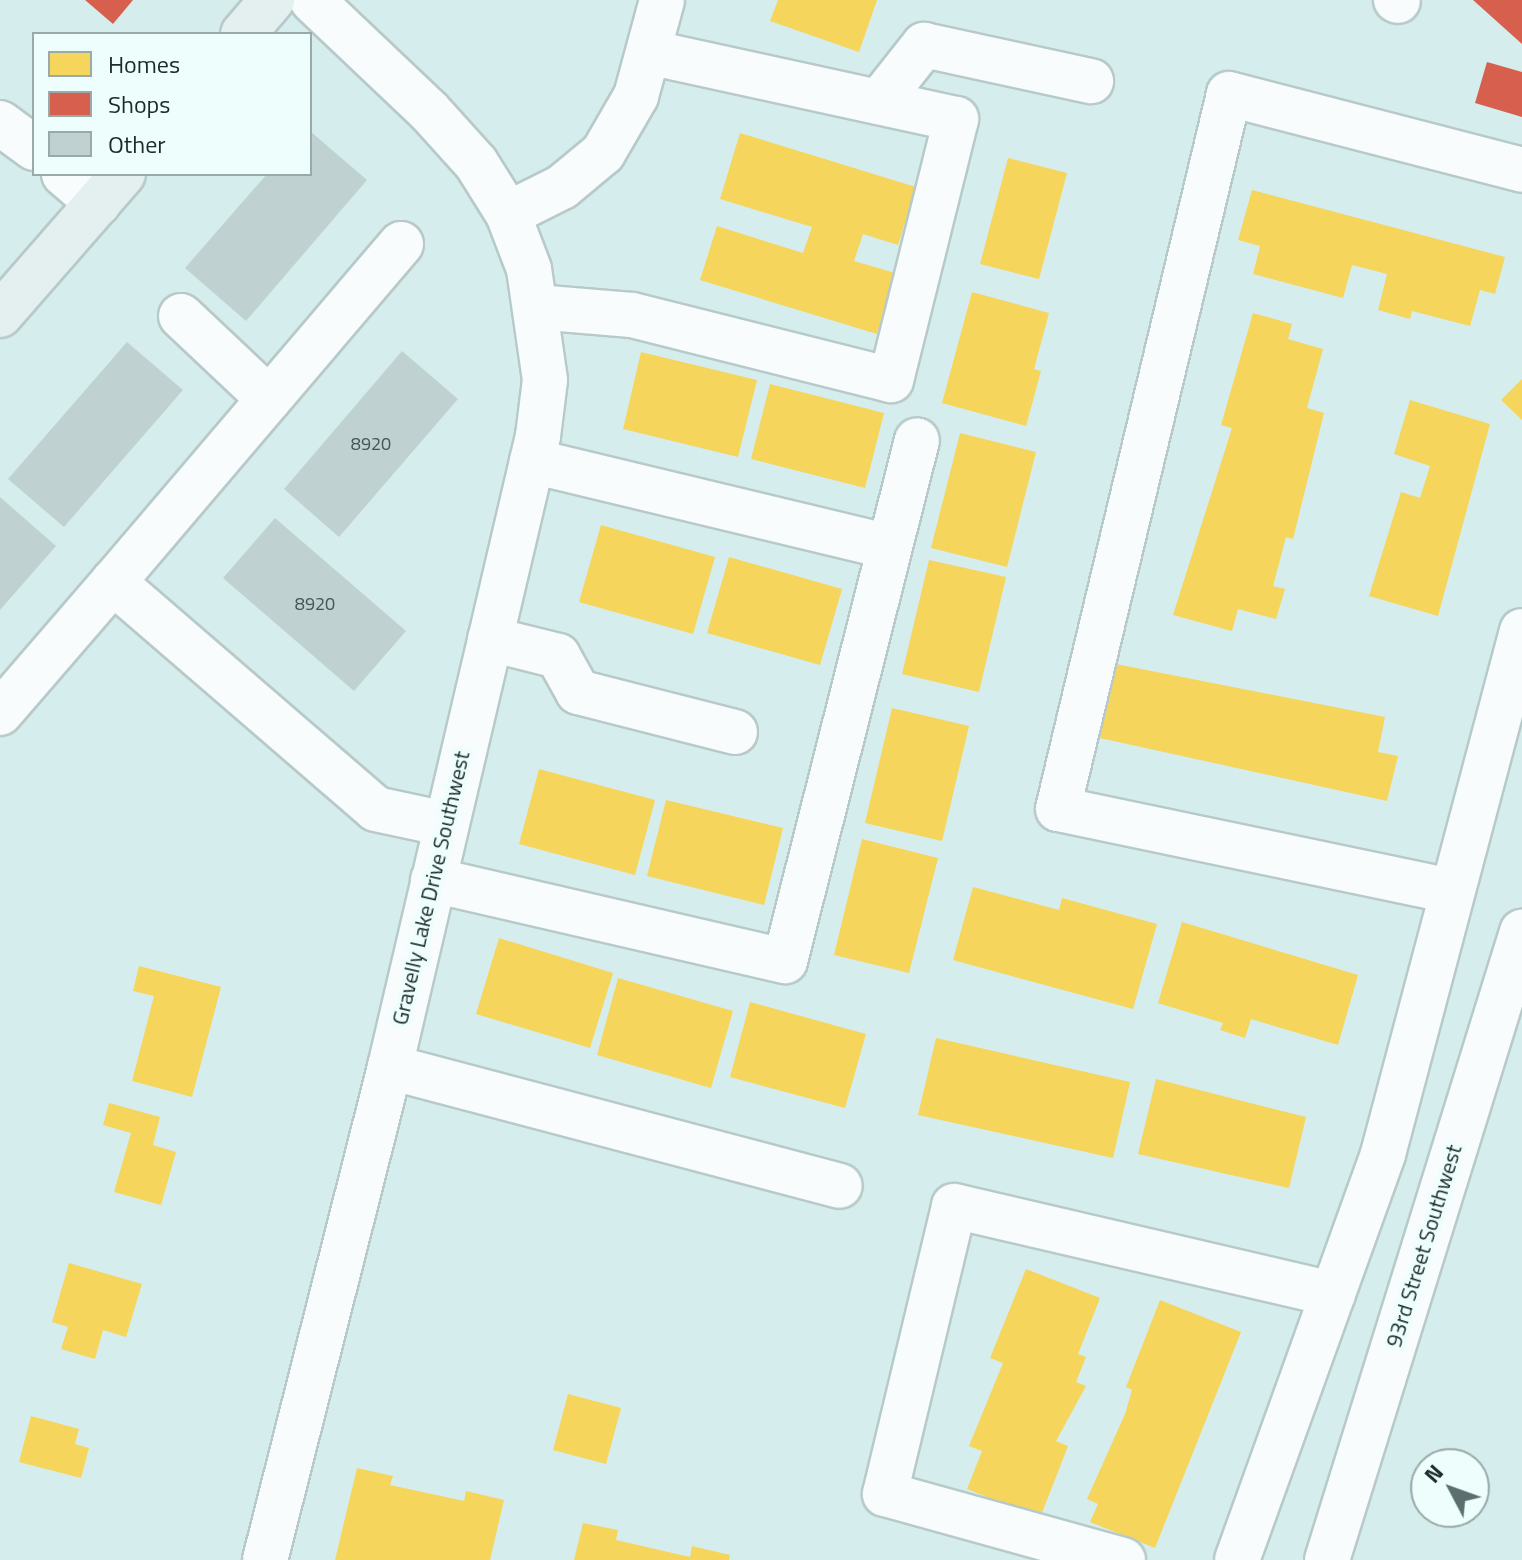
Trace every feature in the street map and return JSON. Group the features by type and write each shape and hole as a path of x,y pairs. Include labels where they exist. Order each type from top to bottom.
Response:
{"main road":[{"path":"245,32 272,0"},
{"path":"0,315 110,189"}],"street":[{"name":"Gravelly Lake Drive Southwest","path":"265,1560 390,1067 532,461 545,380 529,269 508,214 476,163 429,111 312,0"},
{"path":"508,214 562,187 603,153 636,96 662,0"},
{"path":"879,102 924,45 1091,81"},
{"path":"536,307 632,315 891,380 956,119 649,52"},
{"path":"1451,891 1058,809 1229,94 1522,170"},
{"path":"0,123 32,147"},
{"path":"70,176 110,189"},
{"path":"0,713 401,244"},
{"path":"181,316 269,399"},
{"path":"433,880 785,961 917,440"},
{"path":"532,461 889,547"},
{"path":"113,582 376,809 446,824"},
{"path":"1237,1560 1383,1154 1522,631"},
{"path":"490,639 558,656 578,692 735,732"},
{"name":"93rd Street Southwest","path":"1327,1560 1522,932"},
{"path":"390,1067 839,1186"},
{"path":"1123,1560 885,1494 954,1206 1333,1294"}],"building: Homes":[{"path":"778,0 877,0 859,52 770,21"},
{"path":"740,133 916,187 898,245 863,234 854,261 895,273 877,334 700,280 717,226 803,253 812,227 720,199"},
{"path":"1008,158 1067,173 1039,279 980,264"},
{"path":"1252,190 1505,257 1495,294 1480,290 1470,326 1412,311 1410,319 1378,310 1387,274 1352,265 1343,298 1253,274 1260,246 1238,240"},
{"path":"972,292 1049,313 1034,369 1041,371 1026,426 942,403"},
{"path":"1253,313 1292,324 1288,339 1323,349 1307,408 1324,413 1293,539 1286,537 1273,586 1285,589 1276,619 1238,609 1232,631 1173,615 1232,428 1221,425"},
{"path":"641,352 757,380 738,457 623,429"},
{"path":"1522,379 1522,420 1501,400"},
{"path":"770,384 884,413 865,488 751,459"},
{"path":"1410,400 1490,424 1438,616 1369,596 1401,492 1420,498 1430,466 1394,454"},
{"path":"960,433 1036,452 1007,567 931,548"},
{"path":"601,525 715,557 693,634 579,602"},
{"path":"729,557 842,589 820,665 707,633"},
{"path":"929,560 1006,577 979,692 902,674"},
{"path":"1116,664 1385,717 1378,752 1398,756 1387,801 1100,738"},
{"path":"892,708 969,726 942,841 865,823"},
{"path":"539,769 655,800 635,875 519,844"},
{"path":"666,800 783,828 764,905 647,876"},
{"path":"862,839 938,858 909,973 834,955"},
{"path":"973,887 1059,910 1062,898 1157,924 1133,1009 953,960"},
{"path":"1182,922 1358,975 1338,1045 1251,1019 1245,1038 1220,1030 1223,1023 1158,1003"},
{"path":"499,938 613,973 590,1048 476,1014"},
{"path":"139,966 221,987 192,1097 132,1081 154,996 133,991"},
{"path":"618,978 733,1011 711,1088 597,1055"},
{"path":"750,1002 866,1034 845,1108 730,1077"},
{"path":"936,1038 1130,1082 1113,1158 918,1115"},
{"path":"1156,1079 1306,1117 1289,1188 1138,1154"},
{"path":"109,1103 160,1117 153,1145 176,1152 161,1205 114,1192 131,1133 103,1125"},
{"path":"69,1263 142,1284 126,1337 103,1330 95,1359 61,1349 68,1327 52,1322"},
{"path":"1026,1269 1100,1298 1078,1354 1086,1357 1076,1382 1086,1386 1056,1441 1068,1446 1040,1518 967,1489 982,1451 969,1446 1003,1363 990,1358"},
{"path":"1160,1300 1241,1332 1155,1548 1090,1522 1098,1504 1087,1499 1125,1414 1132,1390 1126,1387"},
{"path":"568,1394 621,1408 606,1464 553,1450"},
{"path":"31,1416 79,1429 75,1444 89,1448 81,1478 19,1462"},
{"path":"357,1468 393,1476 390,1485 464,1501 466,1491 504,1500 490,1560 335,1560"},
{"path":"583,1523 618,1530 616,1540 690,1557 692,1546 730,1555 729,1560 574,1560"}],"building: Shops":[{"path":"85,0 133,0 113,24"},
{"path":"1473,0 1522,0 1522,44"},
{"path":"1487,62 1522,72 1522,117 1475,103"}],"building: Other":[{"path":"312,133 367,180 246,321 185,268 265,176 312,176"},
{"path":"127,342 183,390 64,527 8,479"},
{"path":"402,351 458,399 339,537 284,489"},
{"path":"0,497 56,546 0,610"},
{"path":"275,518 406,631 354,691 223,578"}]}
